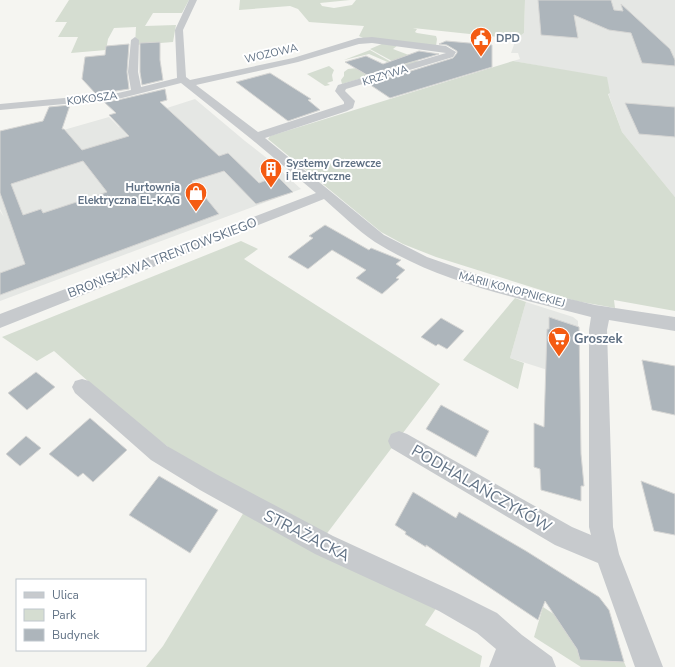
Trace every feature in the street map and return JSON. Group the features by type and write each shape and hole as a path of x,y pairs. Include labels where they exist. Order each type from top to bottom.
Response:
{"street":[{"path":"185,82 181,77 179,30 193,0"},
{"path":"135,40 133,72 136,89 138,91"},
{"name":"WOZOWA","path":"185,82 295,60 358,40"},
{"name":"KRZYWA","path":"256,137 343,110 349,106 350,101 341,93 340,90 342,87 451,53 446,49 372,40 358,40"},
{"name":"KOKOSZA","path":"0,107 103,98 185,82"},
{"name":"MARII KONOPNICKIEJ","path":"185,82 256,137 379,238 421,261 495,287 601,312 675,324"},
{"name":"BRONISŁAWA TRENTOWSKIEGO","path":"0,321 325,194"},
{"path":"601,312 598,330 601,521 607,554 649,667"},
{"name":"STRAŻACKA","path":"82,388 159,453 208,482 324,546 448,602 487,623 507,656 542,667"},
{"name":"PODHALAŃCZYKÓW","path":"399,441 564,536 607,554"}],"shaded area":[{"path":"525,0 675,0 675,197 622,132 608,93 607,78 513,61 520,59 518,53 511,53 516,39 524,33"},
{"path":"195,99 268,159 301,189 0,301 0,211 4,217 0,209 0,141 60,131 109,117 119,127 169,111 167,108"},
{"path":"526,302 573,317 578,321 579,380 510,358"}],"green space":[{"path":"69,0 189,0 182,13 153,13 145,26 176,25 173,42 135,45 136,27 114,28 108,39 106,50 71,53 78,37 58,37 67,22 55,22"},
{"path":"240,0 350,0 320,3 322,6 334,8 352,5 356,0 525,0 524,33 516,39 413,28 417,29 415,32 417,33 436,36 436,46 365,39 359,36 364,26 309,22 298,9 290,6 239,10"},
{"path":"384,43 398,45 393,49 414,57 411,58 419,62 403,67 370,49"},
{"path":"370,50 400,67 342,84 341,80 344,76 344,72 348,69 392,64 369,54 344,60"},
{"path":"513,61 607,77 610,93 608,94 622,132 675,197 675,311 614,300 615,308 576,301 436,257 403,244 381,232 268,139 270,136"},
{"path":"329,66 334,70 332,75 333,81 327,83 330,85 325,86 307,74"},
{"path":"241,241 258,249 244,259 440,384 325,536 206,476 125,414 54,351 37,361 2,337"},
{"path":"515,298 526,302 510,358 524,363 518,389 463,360"},
{"path":"244,512 437,607 425,625 482,656 480,667 146,667 163,646"},
{"path":"543,607 563,620 573,635 580,660 624,662 626,667 581,667 534,637"}],"building":[{"path":"538,0 611,0 614,10 623,11 621,4 670,49 675,60 675,66 642,63 631,33 609,30 574,15 578,38 541,35"},
{"path":"446,41 492,45 492,67 390,98 369,84 453,58 457,51 447,45 439,44"},
{"path":"160,42 160,60 163,80 142,85 140,72 140,43"},
{"path":"129,44 127,72 129,89 96,94 82,79 85,57 105,55 106,46"},
{"path":"419,51 439,54 367,75 345,62 366,56 383,64"},
{"path":"270,73 311,99 308,100 320,110 288,121 236,82"},
{"path":"165,89 167,100 160,102 219,156 228,153 259,183 277,176 293,192 256,204 224,171 192,181 219,214 0,295 0,273 25,264 0,193 0,131 43,121 49,107 70,105 62,129 64,129 82,150 129,136 109,115 116,113 104,102","holes":["83,161 107,192 43,213 41,209 23,215 11,184"]},
{"path":"625,103 675,107 675,137 639,134"},
{"path":"325,225 369,250 371,248 401,260 396,264 405,270 396,278 399,279 382,294 356,278 366,270 332,250 308,269 288,257 313,238 309,236"},
{"path":"549,317 579,327 581,454 584,486 581,486 581,501 541,490 540,469 534,467 534,423 544,427 547,329 549,329"},
{"path":"441,318 464,331 447,349 438,344 436,346 421,337"},
{"path":"642,360 675,366 675,415 652,410"},
{"path":"36,372 55,387 27,410 8,393"},
{"path":"441,405 489,431 476,457 426,429"},
{"path":"90,418 127,450 93,482 83,473 78,477 49,454"},
{"path":"26,436 41,448 20,466 6,454"},
{"path":"159,476 218,510 190,553 129,515"},
{"path":"641,481 675,494 675,535 654,531"},
{"path":"413,492 456,518 459,512 526,551 599,597 609,610 624,662 580,660 577,649 545,601 538,620 426,545 426,547 405,534 406,532 395,525"}],"place":[{"name":"DPD","path":"481,58"},
{"name":"Systemy Grzewcze i Elektryczne","path":"271,188"},
{"name":"Hurtownia Elektryczna EL-KAG","path":"196,212"},
{"name":"Groszek","path":"559,358"}]}
